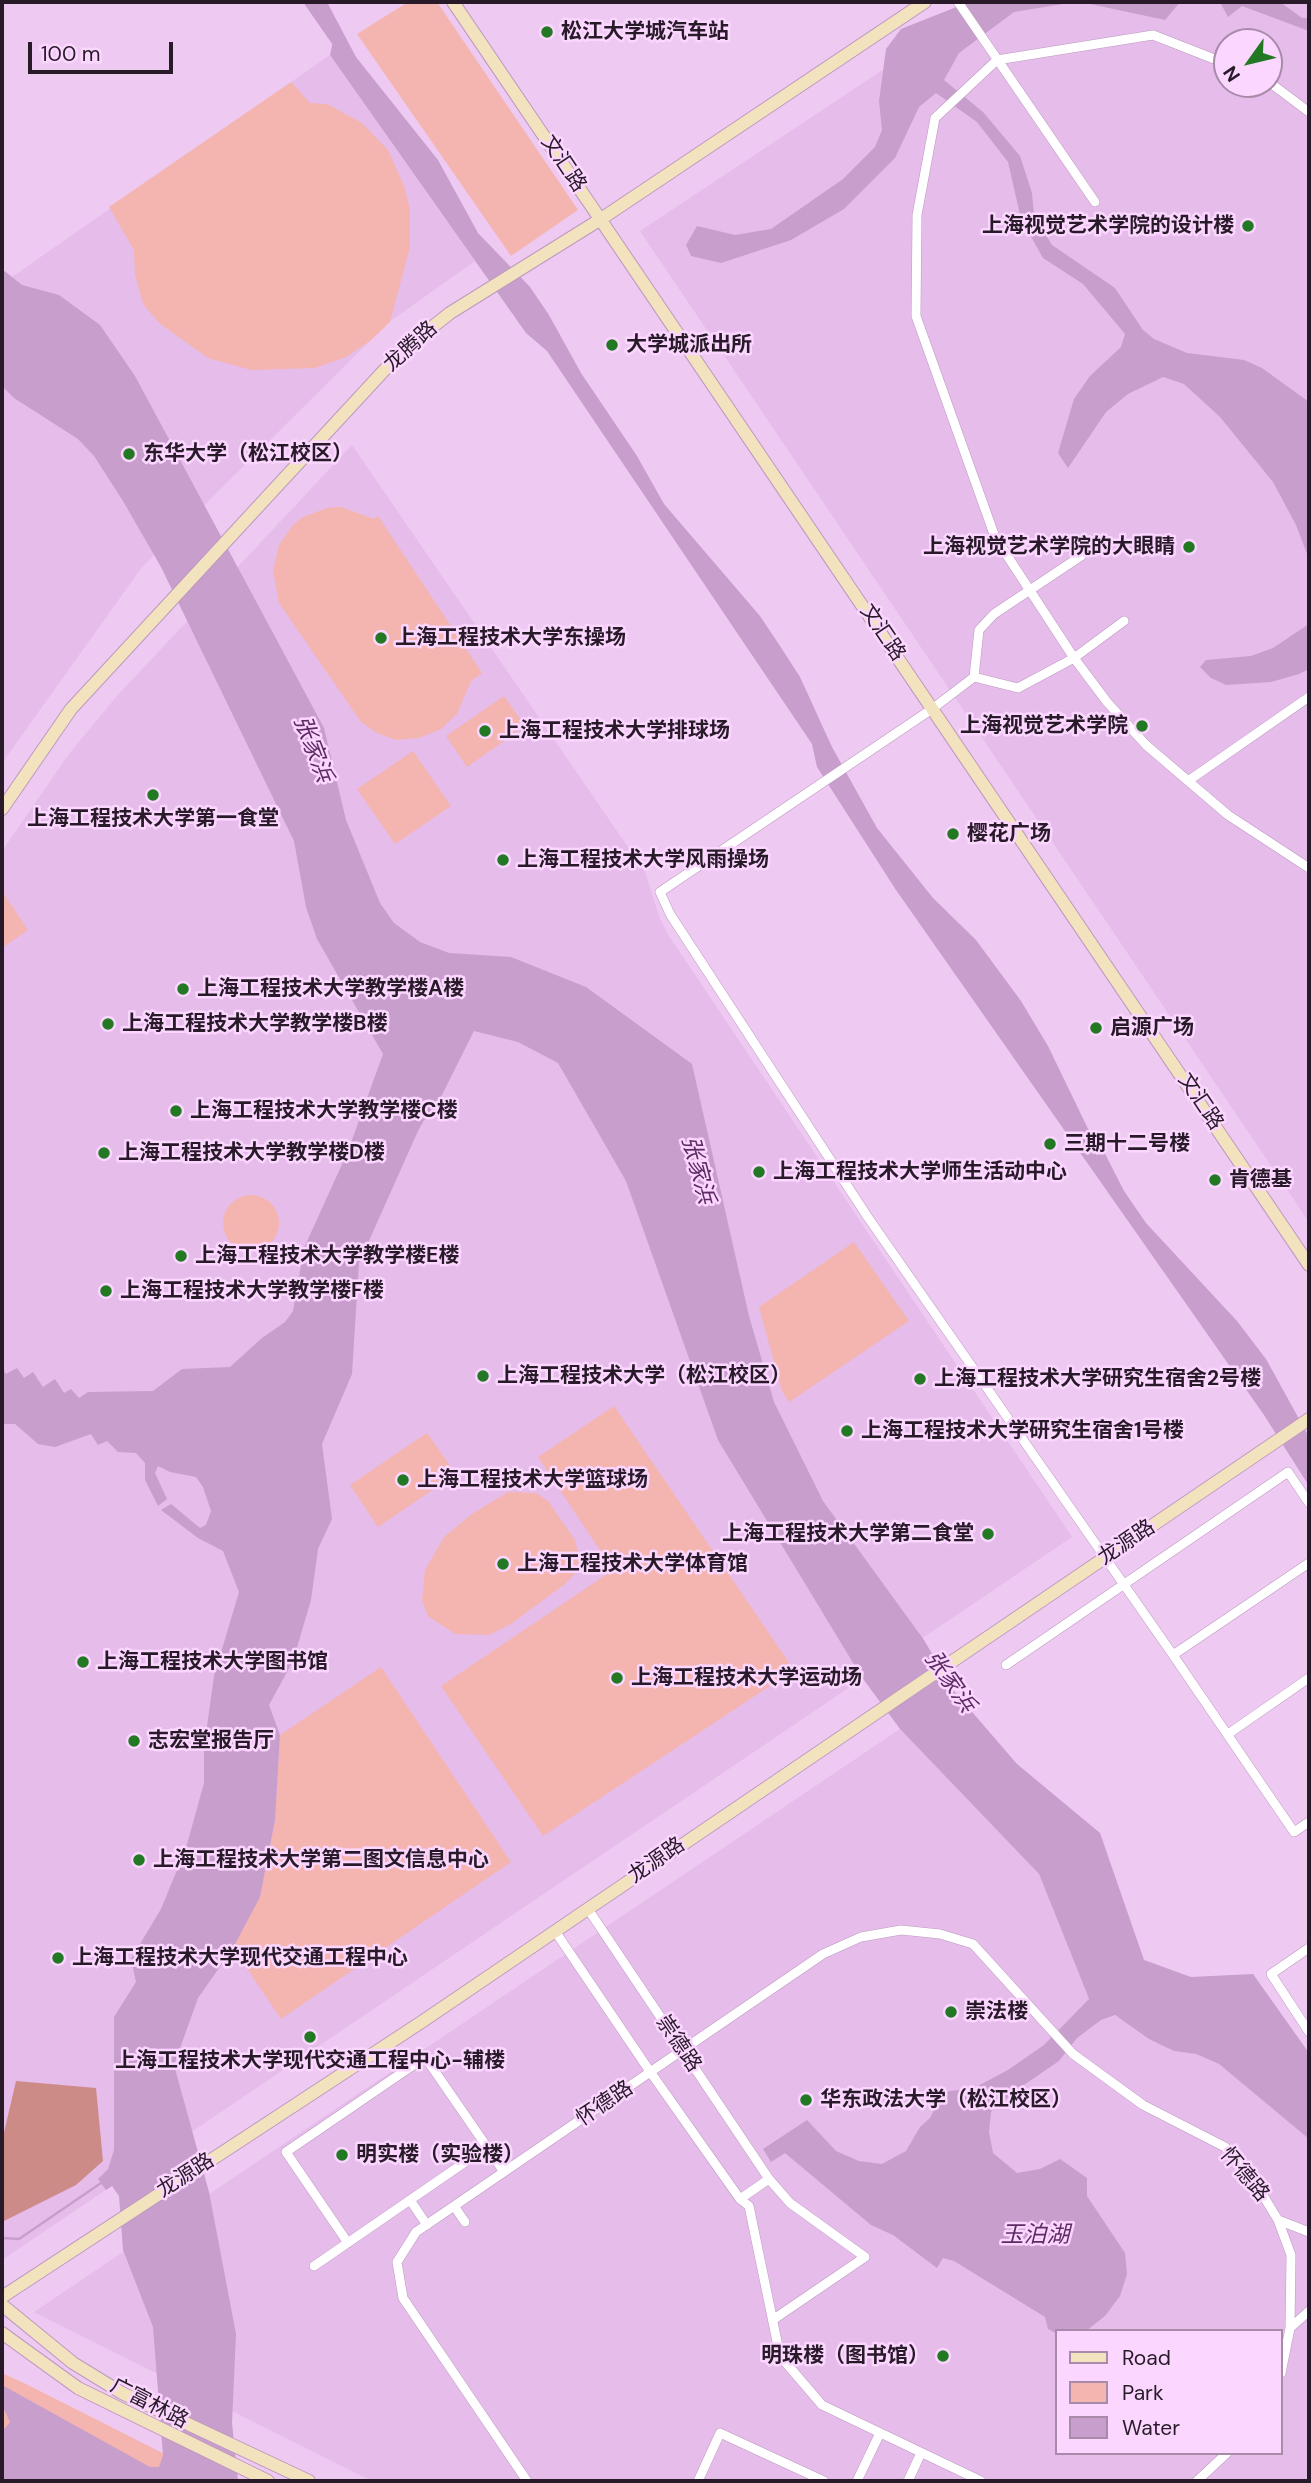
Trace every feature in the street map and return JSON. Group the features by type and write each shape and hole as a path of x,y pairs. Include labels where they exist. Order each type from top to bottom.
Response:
{"main road":[{"name":"文汇路","path":"453,2 1309,1265"},
{"name":"龙腾路","path":"2,809 71,709 402,351 450,313 601,219 925,2"},
{"name":"龙源路","path":"2,2297 588,1909 1309,1420"},
{"name":"广富林路","path":"2,2305 73,2363 122,2393 309,2481"},
{"name":"广富林路","path":"2,2333 78,2388 268,2481"}],"street":[{"path":"958,2 1095,202"},
{"path":"1213,59 1153,35 997,60 934,118 917,215 916,316 995,537 1074,657 1107,702 1146,745 1228,815 1309,867"},
{"path":"1283,92 1309,112"},
{"path":"1081,556 994,614 979,631 974,677 932,709 660,892 670,914 867,1216 1294,1832 1309,1822"},
{"path":"974,677 1018,688 1074,657 1124,621"},
{"path":"1188,781 1309,697"},
{"path":"1006,1665 1288,1472 1309,1503"},
{"path":"1173,1656 1309,1563"},
{"path":"1227,1734 1309,1678"},
{"name":"崇德路","path":"588,1909 769,2179 790,2203 865,2257 774,2319"},
{"name":"怀德路","path":"527,2481 403,2298 397,2262 416,2232 823,1954 861,1937 901,1930 940,1934 973,1944 1073,2053 1143,2105 1225,2147 1255,2182 1279,2220 1291,2255 1290,2328 1283,2362"},
{"name":"崇德路","path":"555,1931 651,2073 740,2199 749,2206 780,2356 822,2405 981,2481"},
{"path":"1309,1948 1271,1974 1309,2032"},
{"path":"348,2243 286,2152 425,2057 504,2172"},
{"path":"314,2266 487,2147"},
{"path":"740,2199 769,2179"},
{"path":"410,2200 427,2225"},
{"path":"454,2206 465,2222"},
{"path":"1279,2220 1309,2232"},
{"path":"1290,2328 1309,2311"},
{"path":"698,2481 720,2433 824,2481"},
{"path":"857,2481 880,2433"},
{"path":"908,2481 921,2453"},
{"path":"1197,2481 1225,2455"}],"shaded area":[{"name":"上海视觉艺术学院","path":"985,2 1309,2 1309,1222 640,231"},
{"name":"东华大学（松江校区）","path":"330,55 475,261 389,322 142,567 2,763 2,284"},
{"name":"上海工程技术大学（松江校区）","path":"352,445 645,872 660,919 669,936 1072,1537 2,2260 2,851 69,754 117,696"},
{"name":"华东政法大学（松江校区）","path":"900,1729 1039,1874 1089,2000 1174,2051 1196,2054 1219,2064 1309,2139 1309,2481 372,2481 34,2312"},
{"path":"16,2081 96,2088 103,2161 76,2185 2,2222 2,2141"}],"green space":[{"path":"408,2 437,2 578,210 511,256 357,34"},
{"path":"291,82 310,103 327,104 362,123 388,150 405,188 410,211 410,247 390,322 370,341 346,357 315,368 251,370 208,358 159,323 143,304 135,274 134,250 109,207"},
{"name":"上海工程技术大学东操场","path":"341,507 374,519 378,516 482,673 471,681 457,714 441,729 419,738 396,740 377,733 361,722 279,603 273,571 279,545 293,525 303,517 327,508"},
{"name":"上海工程技术大学排球场","path":"504,696 525,726 467,767 446,736"},
{"path":"413,751 451,806 395,844 357,789"},
{"path":"2,891 28,930 2,948"},
{"path":"245,1195 257,1195 267,1199 275,1207 279,1223 275,1239 267,1247 257,1251 245,1251 235,1247 227,1239 223,1229 223,1217 227,1207 235,1199"},
{"path":"854,1242 909,1321 789,1402 782,1391 759,1307"},
{"name":"上海工程技术大学运动场","path":"614,1406 794,1670 543,1836 441,1686 613,1570 538,1457"},
{"name":"上海工程技术大学篮球场","path":"427,1433 456,1474 378,1527 350,1485"},
{"name":"上海工程技术大学体育馆","path":"508,1492 536,1493 548,1501 575,1540 580,1559 575,1573 565,1584 511,1624 489,1635 455,1634 428,1616 422,1600 425,1570 444,1537 472,1514"},
{"path":"381,1667 511,1862 281,2019 233,1948 260,1896 275,1820 280,1735"},
{"path":"2,2373 26,2384 218,2481 2,2481"}],"water":[{"path":"309,2 327,2 356,57 438,160 478,233 530,287 549,315 581,373 637,456 664,504 760,616 800,677 832,747 877,828 933,898 976,940 1021,1001 1048,1046 1091,1135 1095,1134 1124,1191 1146,1223 1237,1321 1266,1359 1309,1437 1309,1486 1264,1415 896,890 817,767 812,744 547,351 526,333 330,55 334,37"},
{"path":"969,2 1075,2 1014,12 959,53 944,80 983,112 1020,156 1032,193 1034,216 1052,245 1115,288 1143,330 1154,339 1187,353 1244,360 1262,368 1309,402 1309,559 1296,525 1273,482 1220,417 1184,384 1163,377 1128,394 1106,412 1068,468 1058,453 1074,399 1090,376 1121,347 1125,334 1083,284 1043,258 1021,219 1008,162 977,122 936,93 919,107 895,158 844,209 791,240 721,263 691,256 686,245 697,226 735,235 771,229 843,179 875,147 882,130 879,101 886,49 901,29"},
{"path":"1081,2 1180,2 1165,20"},
{"path":"1220,2 1280,2 1302,18 1309,18 1309,31 1242,6 1228,17"},
{"path":"2,269 22,285 59,295 100,325 135,376 324,728 346,820 380,903 394,923 420,942 449,953 511,957 586,987 692,1064 749,1316 774,1402 823,1501 924,1640 954,1691 1017,1764 1100,1833 1144,1960 1191,1977 1253,1974 1309,2053 1309,2139 1219,2064 1196,2054 1174,2051 1149,2039 1115,2015 1101,2020 1077,2038 1059,2061 1015,2091 991,2112 989,2132 993,2153 1017,2173 1040,2169 1060,2159 1087,2178 1087,2196 1125,2253 1127,2274 1120,2296 1105,2316 1089,2329 1056,2329 1056,2333 1048,2329 1045,2317 954,2261 943,2258 937,2268 893,2235 871,2225 785,2153 771,2162 763,2149 807,2120 836,2151 859,2161 882,2164 906,2151 920,2127 930,2118 943,2092 974,2088 1008,2070 1044,2045 1089,1999 1039,1874 900,1729 861,1676 718,1440 626,1181 558,1063 518,1042 474,1031 431,1117 424,1120 418,1131 359,1263 352,1374 322,1444 332,1519 318,1549 311,1600 293,1661 269,1705 280,1735 275,1820 260,1897 233,1948 198,1998 174,2065 209,2192 236,2334 232,2423 238,2481 2,2481 2,2432 10,2422 2,2405 2,2385 150,2467 159,2467 163,2455 153,2327 123,2250 119,2196 112,2186 106,2190 98,2179 108,2169 114,2150 114,2017 136,1982 131,1959 161,1909 186,1848 204,1783 204,1748 214,1676 239,1592 223,1551 198,1538 161,1510 171,1504 200,1528 206,1525 211,1511 203,1487 196,1477 170,1472 158,1466 155,1473 167,1499 158,1506 145,1480 145,1463 136,1453 118,1452 107,1441 98,1445 91,1434 55,1447 38,1444 15,1424 2,1424 2,1368 6,1374 17,1368 24,1378 33,1372 43,1387 55,1379 64,1393 71,1389 79,1398 88,1392 153,1391 182,1369 230,1367 262,1338 285,1322 293,1311 304,1248 348,1151 383,1054 317,939 306,907 294,841 161,567 94,456 78,439 14,398 2,386"},
{"path":"1309,624 1309,669 1299,674 1271,682 1226,685 1211,678 1200,667 1206,660 1251,656 1273,648"}],"waterway":[{"path":"309,2 341,48"},
{"path":"2,2238 19,2239 101,2183"}],"place":[{"name":"松江大学城汽车站","path":"547,32"},
{"name":"上海视觉艺术学院的设计楼","path":"1248,226"},
{"name":"大学城派出所","path":"612,345"},
{"name":"东华大学（松江校区）","path":"129,454"},
{"name":"上海视觉艺术学院的大眼睛","path":"1189,547"},
{"name":"上海工程技术大学东操场","path":"381,638"},
{"name":"上海视觉艺术学院","path":"1142,726"},
{"name":"上海工程技术大学排球场","path":"485,731"},
{"name":"上海工程技术大学第一食堂","path":"153,795"},
{"name":"樱花广场","path":"953,834"},
{"name":"上海工程技术大学风雨操场","path":"503,860"},
{"name":"上海工程技术大学教学楼A楼","path":"183,989"},
{"name":"上海工程技术大学教学楼B楼","path":"108,1024"},
{"name":"启源广场","path":"1096,1028"},
{"name":"上海工程技术大学教学楼C楼","path":"176,1111"},
{"name":"三期十二号楼","path":"1050,1144"},
{"name":"上海工程技术大学教学楼D楼","path":"104,1153"},
{"name":"上海工程技术大学师生活动中心","path":"759,1172"},
{"name":"肯德基","path":"1215,1180"},
{"name":"上海工程技术大学教学楼E楼","path":"181,1256"},
{"name":"上海工程技术大学教学楼F楼","path":"106,1291"},
{"name":"上海工程技术大学（松江校区）","path":"483,1376"},
{"name":"上海工程技术大学研究生宿舍2号楼","path":"920,1379"},
{"name":"上海工程技术大学研究生宿舍1号楼","path":"847,1431"},
{"name":"上海工程技术大学篮球场","path":"403,1480"},
{"name":"上海工程技术大学第二食堂","path":"988,1534"},
{"name":"上海工程技术大学体育馆","path":"503,1564"},
{"name":"上海工程技术大学图书馆","path":"83,1662"},
{"name":"上海工程技术大学运动场","path":"617,1678"},
{"name":"志宏堂报告厅","path":"134,1741"},
{"name":"上海工程技术大学第二图文信息中心","path":"139,1860"},
{"name":"上海工程技术大学现代交通工程中心","path":"58,1958"},
{"name":"崇法楼","path":"951,2012"},
{"name":"上海工程技术大学现代交通工程中心-辅楼","path":"310,2037"},
{"name":"华东政法大学（松江校区）","path":"806,2100"},
{"name":"明实楼（实验楼）","path":"342,2155"},
{"name":"明珠楼（图书馆）","path":"943,2356"}],"water label":[{"name":"张家浜","path":"312,749"},
{"name":"张家浜","path":"697,1170"},
{"name":"张家浜","path":"949,1682"},
{"name":"玉泊湖","path":"1035,2236"}]}
